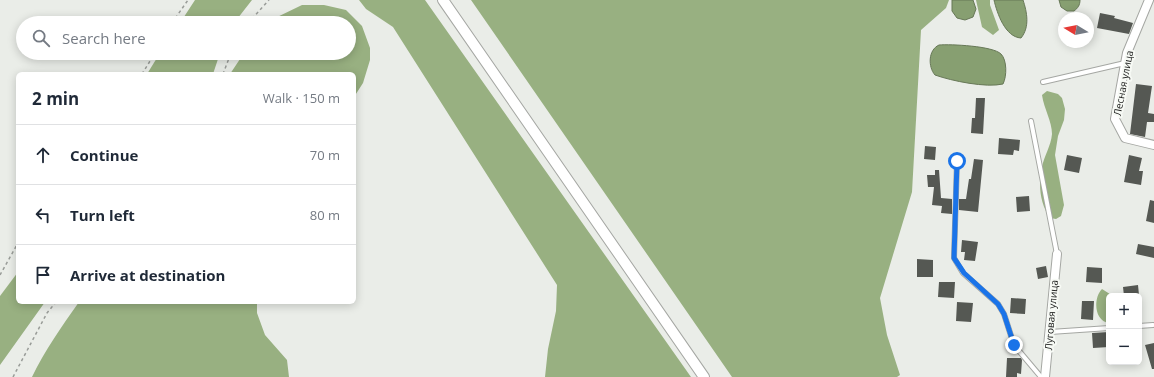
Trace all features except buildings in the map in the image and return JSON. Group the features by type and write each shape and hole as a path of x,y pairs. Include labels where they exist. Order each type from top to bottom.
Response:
{"street":[{"path":"443,0 704,377"},
{"name":"Лесная улица","path":"1149,0 1127,53 1115,119 1125,138 1154,145"},
{"name":"Луговая улица","path":"1045,377 1057,254"}],"lane":[{"path":"1043,82 1125,63"},
{"path":"1031,121 1057,254"},
{"path":"957,161 954,258 964,273 998,304 1004,314 1014,345 1041,377"},
{"path":"1142,326 1153,325"},
{"path":"1050,332 1106,328"}],"path":[{"path":"177,16 188,0"},
{"path":"254,16 269,0"},
{"path":"143,72 151,60"},
{"path":"224,72 228,60"},
{"path":"0,275 16,247"},
{"path":"13,377 47,313 54,304"}],"shaded area":[{"path":"195,0 252,0 239,16 185,16"},
{"path":"359,0 425,0 691,377 545,377 548,349 556,311 557,285 393,27 366,9"},
{"path":"471,0 949,0 946,8 921,30 912,192 880,298 887,335 900,375 897,377 732,377"},
{"path":"952,0 973,0 976,9 973,17 965,20 957,18 952,11"},
{"path":"976,0 990,0 990,5 999,30 993,35 982,27"},
{"path":"994,0 1023,0 1026,9 1027,24 1021,38 1015,37 1006,29 997,11"},
{"path":"1059,0 1080,0 1078,8 1074,11 1067,11 1061,7"},
{"path":"302,5 324,5 346,10 352,16 279,16"},
{"path":"356,20 362,26 370,48 370,60 363,83 356,94 356,72 231,72 239,60 356,60"},
{"path":"939,45 972,46 997,51 1003,57 1006,68 1003,84 988,85 969,83 950,80 935,75 931,68 930,59 935,47"},
{"path":"156,60 218,60 214,72 148,72"},
{"path":"1047,91 1058,94 1062,98 1065,109 1064,120 1058,136 1055,155 1064,205 1061,216 1056,219 1050,218 1042,200 1040,188 1042,167 1052,134 1051,124 1042,95"},
{"path":"16,275 16,304 44,304 0,365 0,296"},
{"path":"1102,289 1108,293 1106,293 1106,322 1100,318 1096,309 1099,293"},
{"path":"78,304 257,304 257,313 265,335 287,360 289,377 32,377 60,329"}],"route":[{"path":"957,161 954,258 964,273 998,304 1004,314 1014,345"}]}
